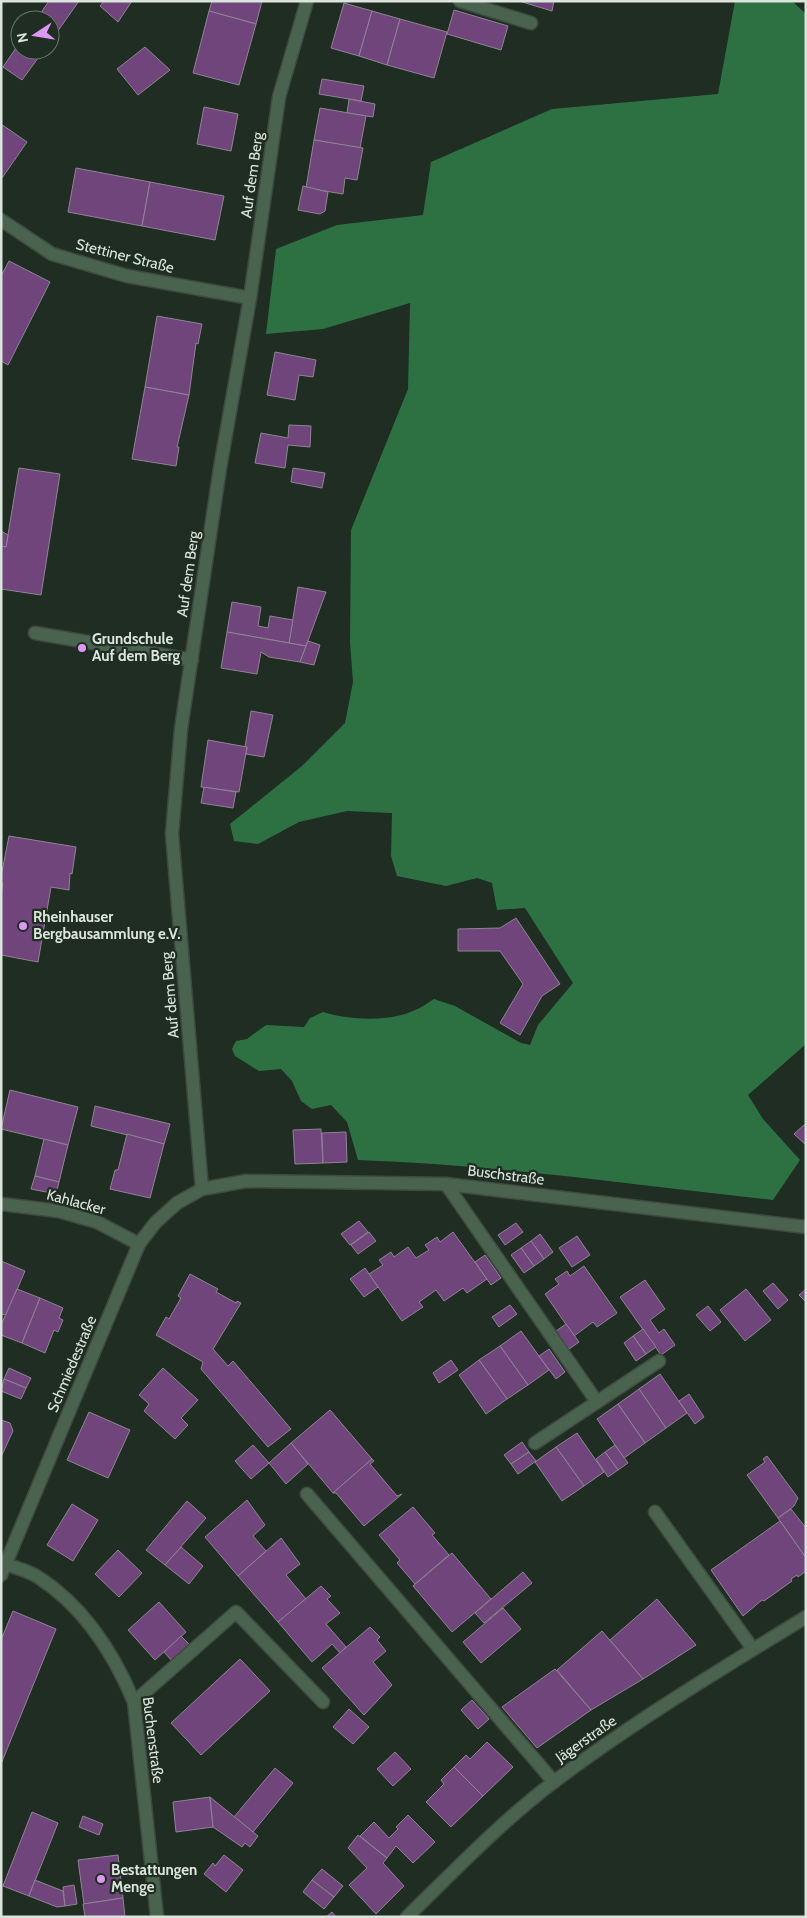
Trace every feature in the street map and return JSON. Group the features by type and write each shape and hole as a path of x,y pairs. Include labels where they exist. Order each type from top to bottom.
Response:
{"street":[{"name":"Auf dem Berg","path":"202,1189 172,834 181,729 220,468 250,298 279,97 307,1"},
{"path":"460,1 531,23"},
{"name":"Stettiner Straße","path":"1,220 52,254 127,276 250,298"},
{"path":"35,633 192,660"},
{"name":"Buschstraße","path":"202,1189 246,1181 446,1184 806,1227"},
{"path":"446,1184 597,1402"},
{"name":"Schmiedestraße","path":"4,1569 139,1244 155,1223 177,1203 202,1189"},
{"name":"Kahlacker","path":"1,1204 58,1211 97,1222 139,1244"},
{"path":"535,1443 659,1361"},
{"path":"307,1494 554,1782"},
{"path":"656,1512 753,1649"},
{"name":"Buchenstraße","path":"4,1569 37,1576 69,1601 116,1662 134,1702 157,1917"},
{"path":"134,1702 236,1612 323,1702"},
{"name":"Jägerstraße","path":"407,1917 502,1825 554,1782 623,1732 806,1616"}],"green space":[{"path":"735,1 792,1 806,14 806,1044 748,1095 763,1119 800,1160 773,1200 514,1171 358,1160 347,1122 331,1105 312,1109 301,1101 292,1081 281,1069 259,1071 235,1056 232,1049 236,1041 247,1039 266,1025 304,1027 310,1018 323,1012 344,1017 368,1019 392,1017 416,1010 434,999 455,1006 521,1043 530,1045 538,1025 573,983 525,908 497,910 492,883 477,878 446,886 397,876 391,856 392,813 347,811 299,822 258,844 234,841 230,824 302,766 345,723 353,682 350,642 351,530 408,389 410,303 323,329 266,334 276,249 337,225 423,215 431,162 552,109 718,94"}],"building":[{"path":"49,1 79,1 60,28 60,10 43,10"},
{"path":"104,1 132,1 118,22 100,6"},
{"path":"212,1 262,1 256,24 209,11"},
{"path":"519,1 554,1 552,11"},
{"path":"344,3 372,11 359,56 331,48"},
{"path":"454,10 508,26 501,50 447,34"},
{"path":"209,11 256,24 239,85 193,73"},
{"path":"372,11 400,19 387,65 359,56"},
{"path":"400,19 447,32 434,78 387,65"},
{"path":"145,47 170,70 138,95 117,69"},
{"path":"10,57 10,60 37,60 22,80 3,67"},
{"path":"322,79 364,86 361,101 319,94"},
{"path":"349,99 375,104 373,117 347,113"},
{"path":"204,107 238,114 231,151 197,144"},
{"path":"320,108 366,116 360,148 314,140"},
{"path":"1,124 27,142 2,178 1,178"},
{"path":"314,140 363,148 357,180 345,178 343,194 306,188"},
{"path":"76,168 150,182 142,226 68,212"},
{"path":"150,182 224,196 215,240 142,226"},
{"path":"303,186 328,192 325,211 320,214 298,210"},
{"path":"9,261 50,282 8,365 1,361 1,276"},
{"path":"157,316 202,324 198,344 196,343 189,395 145,387"},
{"path":"275,352 316,360 313,377 299,375 295,400 267,395"},
{"path":"145,387 189,395 177,447 179,447 176,466 132,459"},
{"path":"289,425 311,426 310,447 288,445 285,468 255,463 261,433 288,438"},
{"path":"19,468 60,474 41,595 1,589 1,546 6,547"},
{"path":"293,468 325,473 322,488 291,482"},
{"path":"1,531 8,535 6,547 1,546"},
{"path":"298,587 326,592 306,646 289,643"},
{"path":"232,602 261,607 258,626 268,628 270,616 293,620 289,643 227,632"},
{"path":"227,632 306,646 300,662 269,657 261,652 257,674 221,668"},
{"path":"308,641 320,645 314,665 300,662"},
{"path":"251,711 273,715 264,757 246,754 247,747 245,747"},
{"path":"208,740 247,747 239,792 201,787"},
{"path":"204,787 236,792 233,808 201,803"},
{"name":"Rheinhauser Bergbausammlung e.V.","path":"9,836 76,847 72,874 70,873 69,890 51,887 38,962 1,955 1,896 3,883 1,883 1,877"},
{"path":"516,918 560,984 542,996 520,1035 500,1023 523,984 500,951 458,951 458,929 500,928"},
{"path":"10,1090 78,1107 68,1145 1,1129"},
{"path":"95,1106 170,1124 164,1144 91,1126"},
{"path":"804,1125 806,1126 806,1145 794,1134"},
{"path":"321,1129 323,1163 295,1164 293,1130"},
{"path":"346,1132 347,1162 323,1163 322,1133"},
{"path":"127,1134 164,1144 150,1198 110,1189 115,1170 118,1170"},
{"path":"44,1139 68,1145 59,1182 35,1176"},
{"path":"35,1176 59,1182 56,1194 31,1189"},
{"path":"359,1221 368,1232 350,1245 341,1234"},
{"path":"516,1223 523,1232 505,1245 498,1235"},
{"path":"369,1232 376,1241 358,1254 351,1245"},
{"path":"453,1232 487,1279 467,1293 463,1288 444,1301 436,1290 419,1302 423,1307 402,1321 369,1274 383,1265 379,1260 391,1252 394,1257 408,1247 416,1258 429,1250 425,1245 437,1237 440,1242"},
{"path":"540,1234 553,1252 544,1259 531,1241"},
{"path":"577,1236 590,1255 572,1267 559,1248"},
{"path":"531,1241 544,1259 534,1266 521,1248"},
{"path":"521,1248 534,1266 524,1273 511,1255"},
{"path":"485,1255 501,1278 491,1285 475,1262"},
{"path":"1,1261 25,1271 6,1315 1,1314"},
{"path":"584,1266 617,1313 597,1327 593,1322 574,1336 545,1294 559,1284 555,1279 567,1271 570,1276"},
{"path":"365,1268 378,1287 364,1297 350,1279"},
{"path":"190,1274 218,1289 216,1292 236,1303 237,1301 241,1303 213,1349 228,1366 233,1361 291,1429 268,1447 201,1369 203,1362 156,1335 166,1317 169,1319 181,1298 178,1296"},
{"path":"645,1280 665,1309 650,1320 659,1333 664,1329 675,1345 661,1355 620,1297"},
{"path":"773,1283 788,1300 778,1309 763,1291"},
{"path":"17,1289 40,1298 22,1343 1,1335 1,1325"},
{"path":"746,1289 771,1320 745,1341 720,1310"},
{"path":"806,1289 806,1302 799,1295"},
{"path":"40,1298 63,1308 59,1318 63,1320 58,1332 54,1330 45,1353 22,1343"},
{"path":"510,1305 517,1314 499,1327 492,1317"},
{"path":"708,1306 721,1322 710,1331 696,1315"},
{"path":"566,1324 579,1342 569,1349 556,1331"},
{"path":"643,1329 656,1347 646,1354 633,1336"},
{"path":"521,1331 549,1370 528,1385 500,1346"},
{"path":"633,1336 646,1354 636,1361 624,1343"},
{"path":"500,1346 528,1385 507,1399 479,1360"},
{"path":"549,1349 565,1372 556,1379 539,1356"},
{"path":"451,1360 458,1370 439,1383 433,1373"},
{"path":"479,1360 507,1399 486,1414 459,1375"},
{"path":"9,1368 31,1378 26,1388 4,1379"},
{"path":"163,1368 198,1400 181,1418 188,1425 175,1439 144,1411 149,1404 139,1395"},
{"path":"660,1374 687,1413 666,1428 639,1389"},
{"path":"4,1379 26,1388 21,1399 1,1391"},
{"path":"639,1389 666,1428 645,1443 618,1404"},
{"path":"689,1394 704,1417 695,1424 679,1401"},
{"path":"618,1404 645,1443 624,1458 597,1419"},
{"path":"330,1410 372,1459 333,1493 291,1443"},
{"path":"89,1412 130,1430 108,1478 67,1460"},
{"path":"1,1420 10,1423 13,1431 1,1457"},
{"path":"577,1433 604,1472 584,1486 556,1447"},
{"path":"522,1442 529,1452 511,1464 504,1455"},
{"path":"291,1443 308,1464 286,1484 269,1463"},
{"path":"253,1445 269,1463 251,1479 235,1461"},
{"path":"615,1445 628,1463 618,1470 605,1452"},
{"path":"556,1447 584,1486 562,1501 535,1462"},
{"path":"529,1452 536,1461 518,1474 511,1464"},
{"path":"605,1452 618,1470 608,1477 596,1459"},
{"path":"767,1456 798,1498 794,1506 778,1518 747,1475 765,1462 763,1459"},
{"path":"372,1459 374,1461 370,1464 397,1496 402,1494 364,1526 336,1493 333,1493"},
{"path":"247,1500 265,1525 253,1536 266,1551 238,1576 205,1537"},
{"path":"187,1501 206,1518 165,1565 146,1550"},
{"path":"72,1504 98,1520 73,1561 47,1545"},
{"path":"413,1507 435,1533 432,1535 449,1555 415,1584 397,1563 400,1560 379,1535"},
{"path":"791,1509 806,1528 806,1558 778,1518"},
{"path":"780,1521 806,1558 806,1571 798,1577 797,1575 791,1579 792,1581 764,1601 762,1600 743,1616 711,1570"},
{"path":"281,1538 300,1564 286,1575 306,1599 278,1622 238,1576"},
{"path":"181,1547 203,1566 189,1584 165,1565"},
{"path":"118,1550 142,1573 119,1597 95,1574"},
{"path":"452,1553 491,1599 452,1632 413,1586"},
{"path":"523,1572 532,1583 484,1623 475,1613"},
{"path":"321,1586 331,1596 327,1599 340,1613 326,1624 346,1647 340,1653 332,1644 312,1662 278,1622"},
{"path":"657,1599 696,1645 643,1679 610,1640"},
{"path":"159,1602 186,1632 155,1660 128,1630"},
{"path":"503,1608 521,1629 481,1663 463,1642"},
{"path":"13,1611 56,1629 1,1764 1,1640"},
{"path":"370,1627 380,1637 377,1640 386,1651 373,1662 392,1685 364,1715 322,1668"},
{"path":"602,1631 643,1679 591,1710 557,1670"},
{"path":"181,1636 190,1645 172,1661 164,1652"},
{"path":"240,1659 270,1691 201,1755 171,1723"},
{"path":"555,1669 591,1710 537,1748 502,1707"},
{"path":"472,1700 489,1719 478,1729 461,1710"},
{"path":"349,1709 369,1727 353,1744 333,1727"},
{"path":"487,1742 513,1767 483,1796 454,1767 466,1755 470,1759"},
{"path":"395,1752 411,1769 393,1786 377,1769"},
{"path":"454,1767 483,1796 451,1827 426,1802 444,1784 441,1780"},
{"path":"275,1768 293,1783 253,1832 234,1817"},
{"path":"210,1797 213,1827 176,1832 173,1802"},
{"path":"210,1797 258,1836 250,1847 245,1843 242,1847 213,1827"},
{"path":"32,1812 58,1823 29,1896 3,1886"},
{"path":"408,1815 435,1842 413,1863 396,1846 387,1858 360,1836 374,1822 389,1838 398,1829 396,1827"},
{"path":"83,1816 103,1824 99,1835 79,1827"},
{"path":"358,1835 387,1858 383,1863 404,1886 376,1914 349,1885 367,1868 348,1848"},
{"name":"Bestattungen Menge","path":"118,1855 123,1898 84,1904 78,1860"},
{"path":"224,1855 243,1870 226,1892 204,1874 213,1863 215,1866"},
{"path":"322,1869 343,1886 334,1897 312,1880"},
{"path":"35,1880 63,1891 65,1906 57,1907 29,1896"},
{"path":"312,1880 334,1897 324,1909 303,1892"},
{"path":"74,1885 77,1904 65,1906 63,1887"},
{"path":"123,1898 125,1917 85,1917 83,1904"},
{"path":"332,1912 336,1917 326,1917"}],"place":[{"name":"Grundschule Auf dem Berg","path":"82,648"},
{"name":"Rheinhauser Bergbausammlung e.V.","path":"23,926"},
{"name":"Bestattungen Menge","path":"101,1879"}]}
